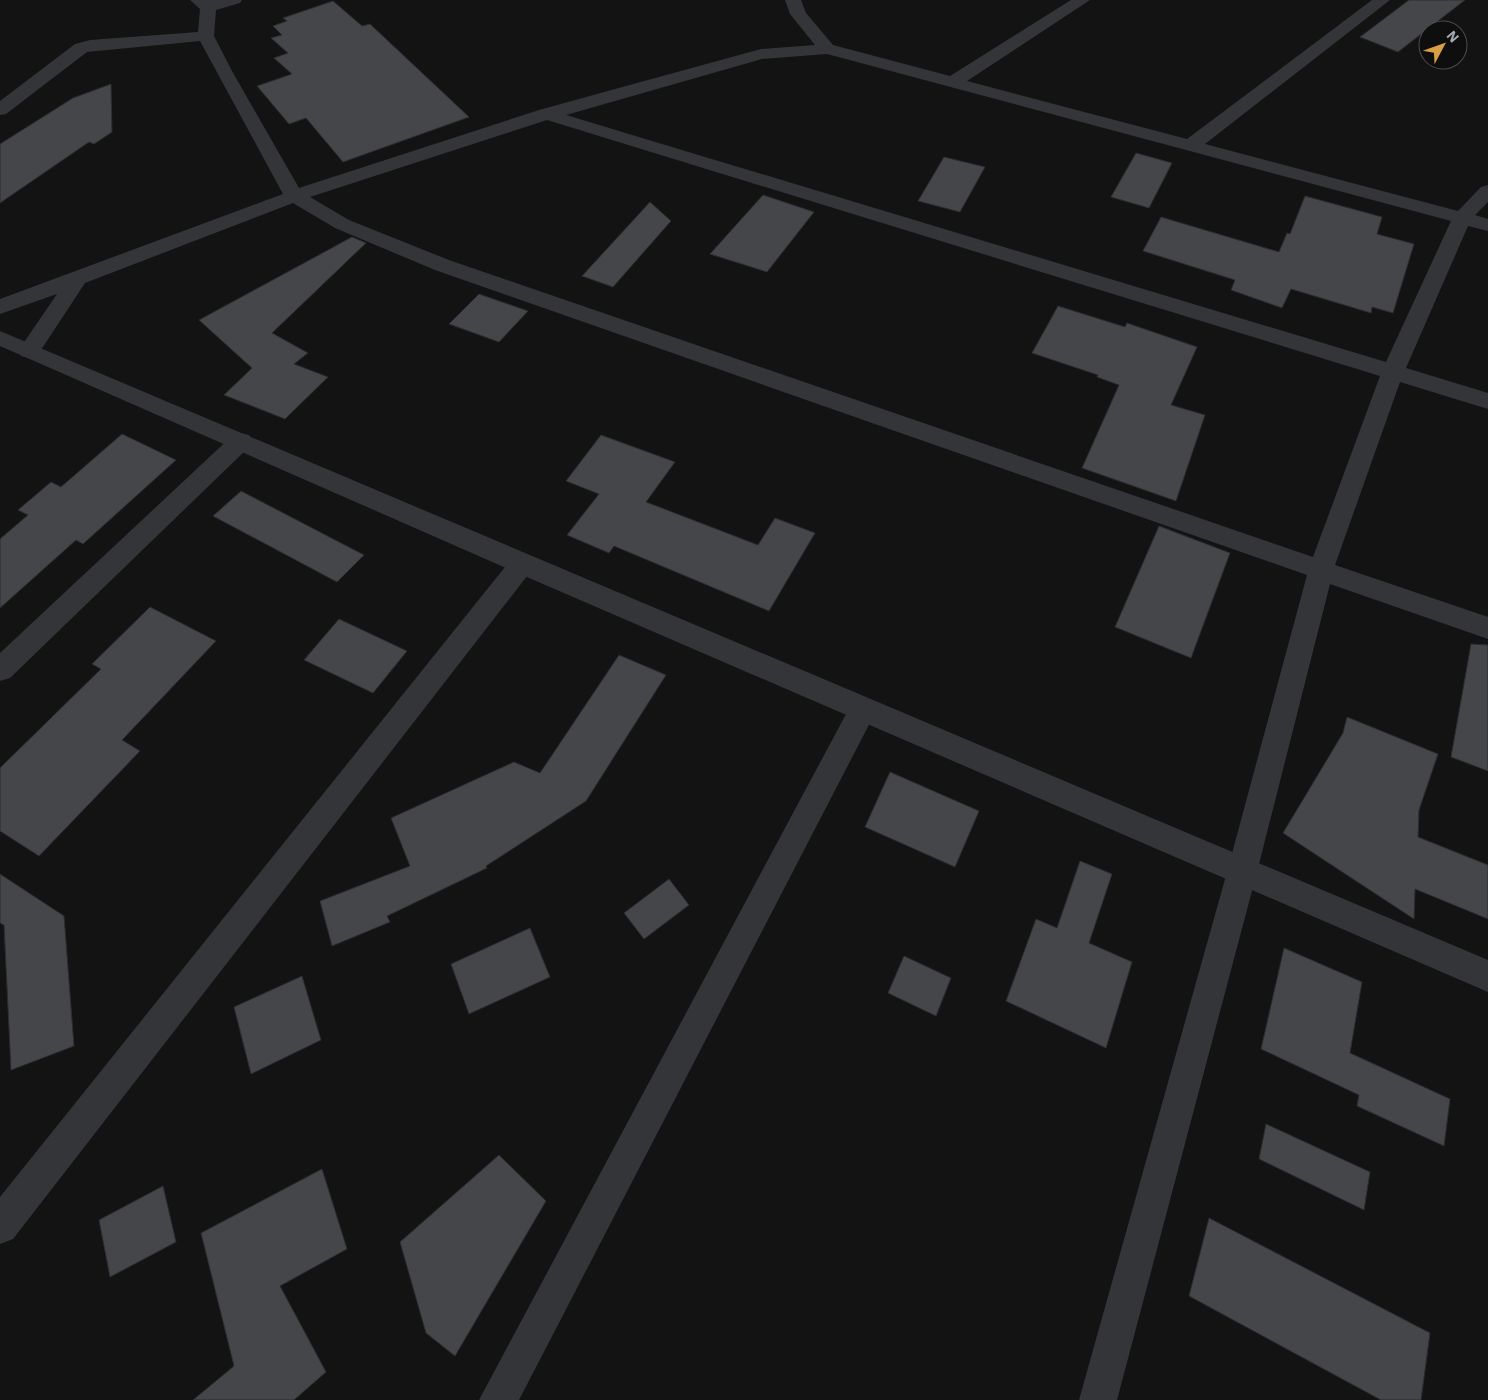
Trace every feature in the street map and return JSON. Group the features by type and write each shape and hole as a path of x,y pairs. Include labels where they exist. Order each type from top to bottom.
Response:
{"street":[{"path":"234,0 203,3 206,36 223,72 294,196 342,224 442,265 1488,628"},
{"path":"952,83 1082,0"},
{"path":"1190,146 1382,0"},
{"path":"761,54 782,31 796,7 827,49"},
{"path":"3,105 81,48 90,45 206,36"},
{"path":"0,307 76,280 294,196 545,114 761,54 827,49 1488,225"},
{"path":"545,114 1488,401"},
{"path":"1098,1400 1242,872 1321,569 1393,372 1462,218 1488,191"},
{"path":"29,351 76,280"},
{"path":"0,338 522,564 1488,976"},
{"path":"0,670 241,442"},
{"path":"0,1226 522,564"},
{"path":"498,1400 863,709"}],"building":[{"path":"1409,0 1465,0 1439,20 1418,20 1418,36 1398,52 1360,37"},
{"path":"333,1 362,26 370,24 469,117 343,162 306,118 289,124 257,86 292,74 274,58 288,53 271,38 282,35 273,26 287,21 283,18"},
{"path":"111,84 112,132 94,144 89,142 0,203 0,144 73,98"},
{"path":"1136,153 1172,163 1149,208 1111,197"},
{"path":"944,157 985,167 960,212 918,201"},
{"path":"763,195 814,212 767,272 710,254"},
{"path":"1305,196 1382,217 1377,234 1414,244 1393,313 1372,307 1371,313 1291,289 1282,308 1231,290 1235,280 1143,251 1161,217 1279,252 1287,233 1290,234"},
{"path":"650,202 671,221 613,287 582,276"},
{"path":"352,237 366,243 272,333 308,353 294,364 328,377 285,419 224,395 252,368 199,320"},
{"path":"479,294 528,311 499,342 449,324"},
{"path":"1058,306 1125,327 1127,323 1197,347 1171,405 1205,415 1176,501 1082,468 1119,385 1097,377 1098,375 1032,353"},
{"path":"122,434 176,460 83,544 76,540 0,608 0,539 28,515 18,510 51,482 61,487"},
{"path":"601,435 675,462 646,502 758,545 775,518 815,533 769,611 614,546 609,553 567,535 599,494 566,481"},
{"path":"241,491 364,555 337,582 213,516"},
{"path":"1159,526 1230,553 1191,658 1115,627"},
{"path":"150,607 216,641 122,740 140,751 39,856 0,831 0,768 101,669 92,664"},
{"path":"339,619 407,651 373,693 304,660"},
{"path":"1471,644 1488,645 1488,771 1451,757"},
{"path":"619,655 666,675 586,801 486,866 487,868 387,916 390,922 332,946 320,901 410,866 391,818 514,762 540,773"},
{"path":"1347,717 1438,754 1419,810 1418,837 1488,865 1488,919 1415,889 1414,919 1283,833 1343,733"},
{"path":"890,772 979,811 955,867 865,827"},
{"path":"1080,861 1112,874 1089,943 1132,962 1106,1048 1006,1001 1036,919 1057,928"},
{"path":"0,874 64,916 74,1046 11,1070 4,925 0,923"},
{"path":"669,879 689,905 644,939 624,913"},
{"path":"530,928 550,977 469,1014 451,964"},
{"path":"1284,948 1362,982 1350,1053 1450,1099 1444,1146 1357,1106 1359,1095 1261,1049"},
{"path":"904,956 951,978 936,1016 888,993"},
{"path":"302,976 321,1040 251,1074 234,1007"},
{"path":"1266,1124 1370,1172 1364,1210 1259,1159"},
{"path":"499,1155 546,1201 455,1356 426,1333 400,1242"},
{"path":"322,1169 347,1249 280,1286 326,1372 294,1400 193,1400 234,1366 201,1233"},
{"path":"163,1186 176,1242 110,1277 99,1220"},
{"path":"1209,1218 1430,1333 1421,1400 1381,1400 1189,1296"}]}
